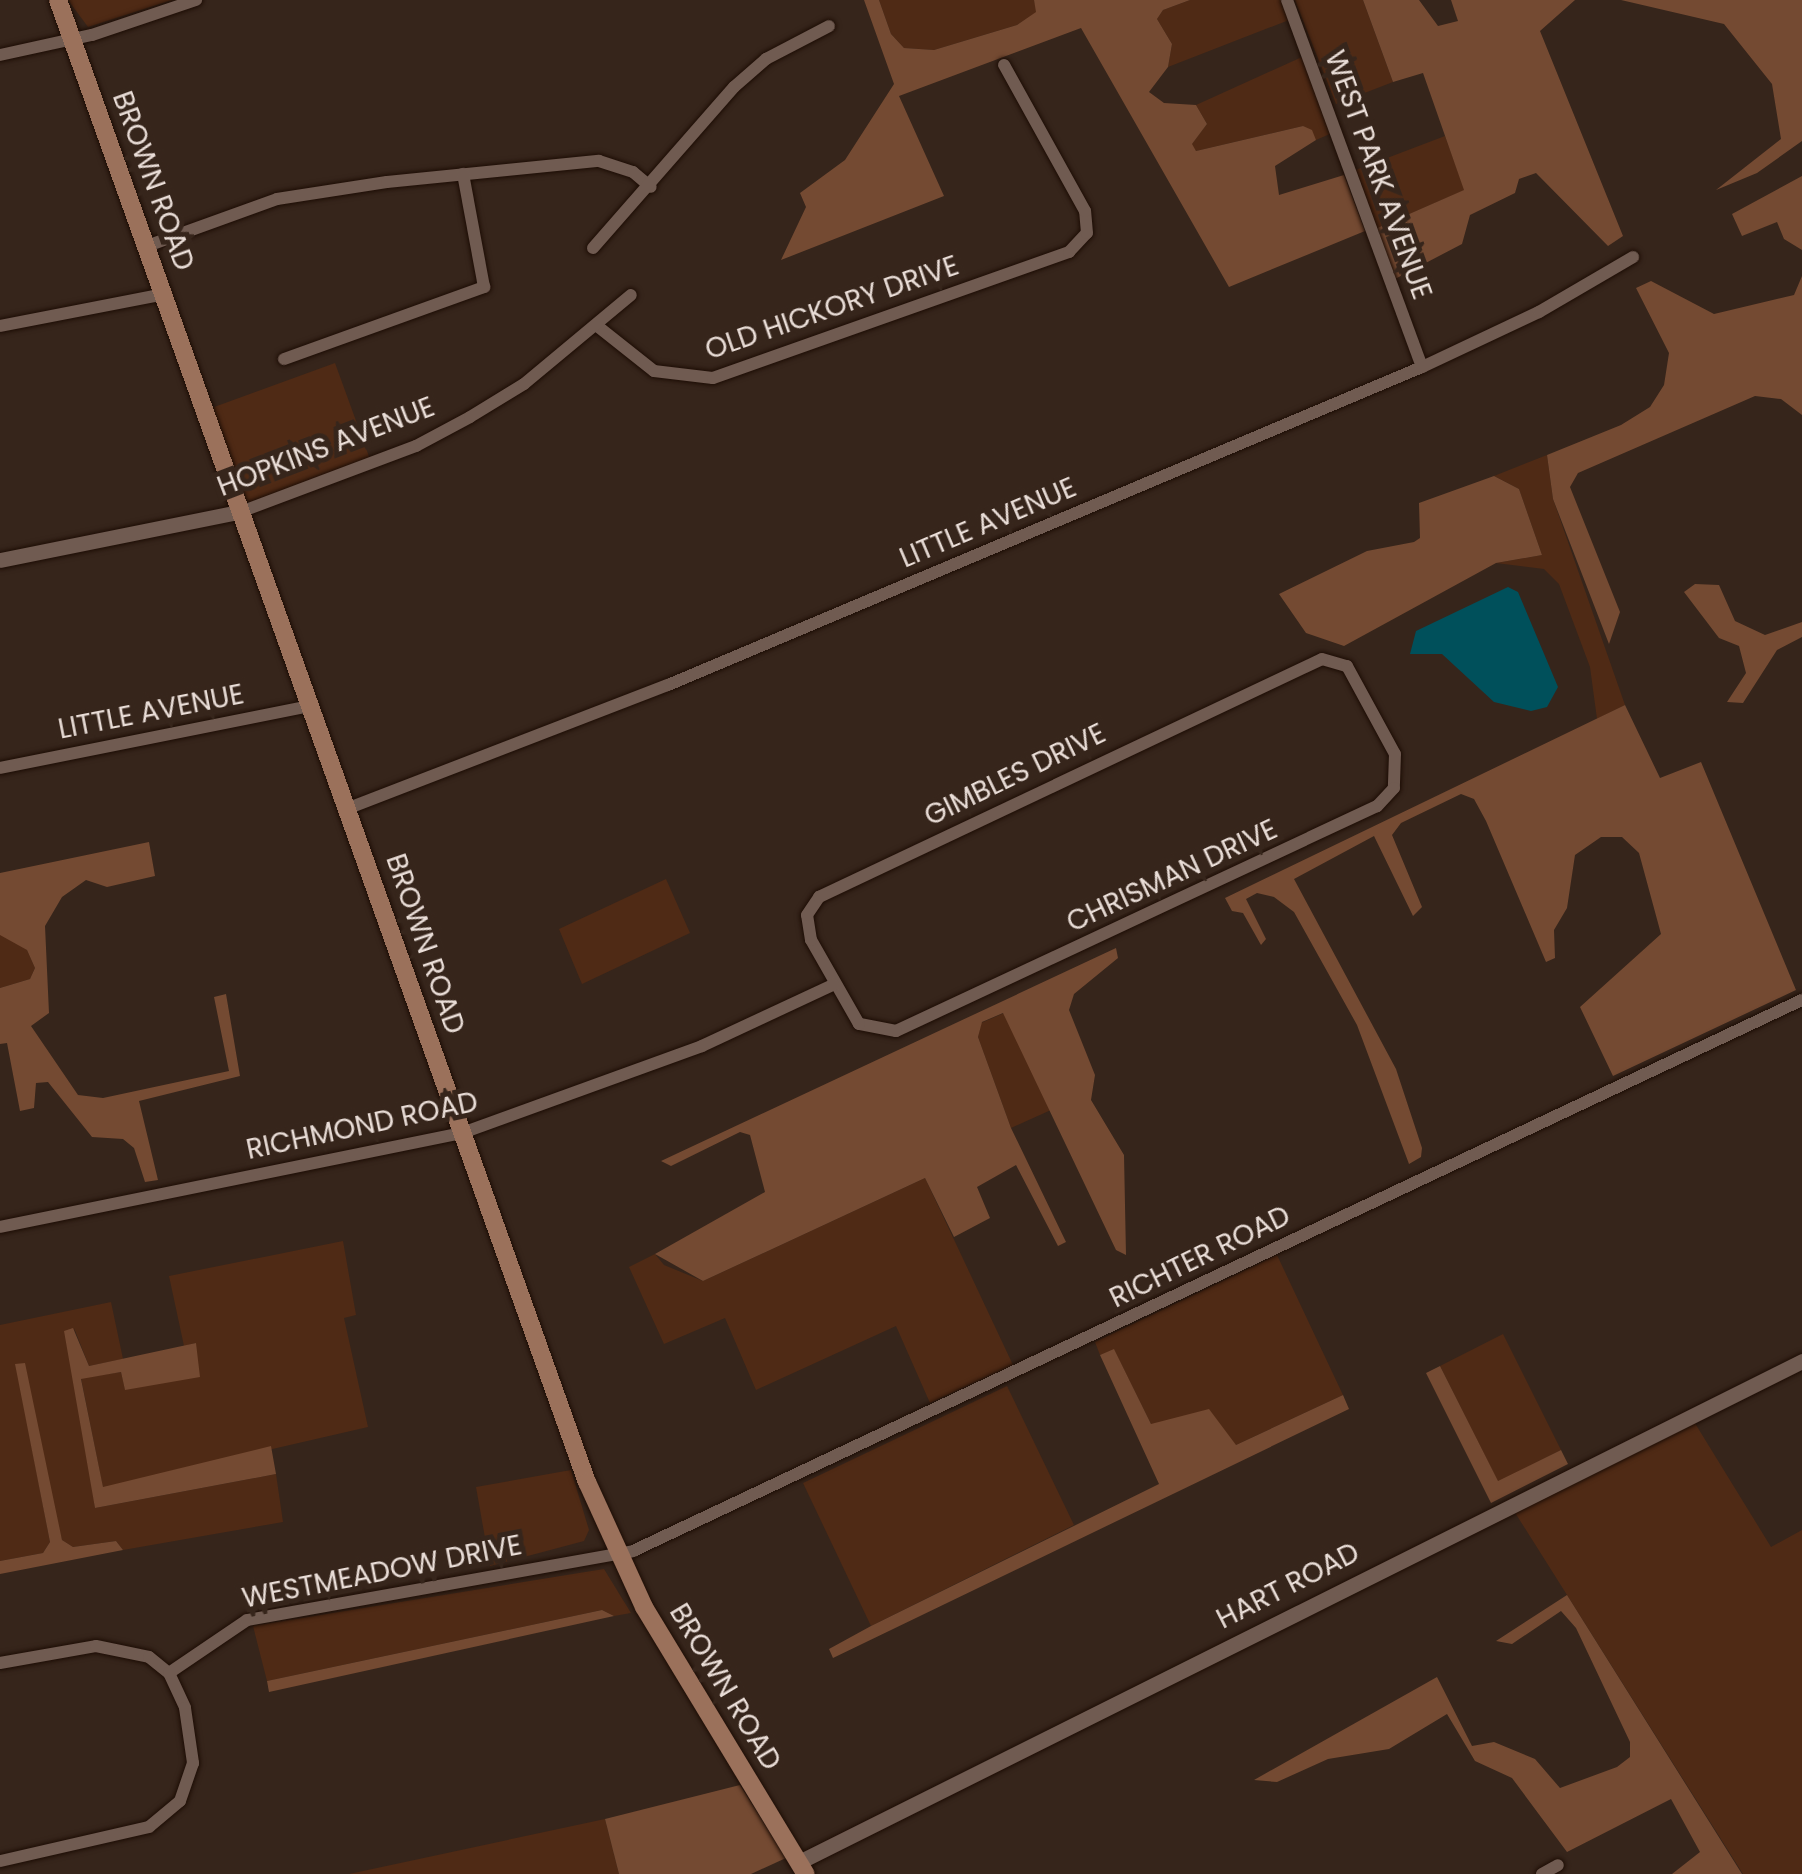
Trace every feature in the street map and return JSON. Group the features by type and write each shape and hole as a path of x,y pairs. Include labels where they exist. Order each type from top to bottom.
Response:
{"main road":[{"name":"BROWN ROAD","path":"58,0 462,1133 618,1555 803,1868"}],"street":[{"path":"0,56 73,40 196,0"},
{"name":"WEST PARK AVENUE","path":"1287,0 1422,367"},
{"path":"593,248 651,188 734,86 766,59 829,26"},
{"name":"OLD HICKORY DRIVE","path":"596,325 654,372 714,378 1069,252 1087,233 1085,211 1004,65"},
{"path":"147,246 277,200 463,174 599,161 633,172 651,188"},
{"path":"284,359 484,288 463,174"},
{"name":"LITTLE AVENUE","path":"349,808 668,685 1422,367 1539,312 1633,257"},
{"path":"0,326 164,294"},
{"name":"HOPKINS AVENUE","path":"0,560 242,511 416,446 524,384 631,295"},
{"name":"CHRISMAN DRIVE","path":"833,985 859,1024 896,1031 1376,806 1394,788 1395,754 1346,666 1322,658"},
{"name":"GIMBLES DRIVE","path":"833,985 811,940 807,915 819,897 1322,658"},
{"name":"LITTLE AVENUE","path":"0,768 311,706"},
{"name":"RICHMOND ROAD","path":"0,1227 462,1133 702,1046 833,985"},
{"name":"RICHTER ROAD","path":"618,1555 1802,1000"},
{"name":"HART ROAD","path":"803,1868 1802,1361"},
{"name":"WESTMEADOW DRIVE","path":"169,1673 248,1620 618,1555"},
{"path":"0,1663 96,1646 127,1648 169,1673 192,1744 189,1783 167,1816 132,1834 0,1861"},
{"path":"1542,1874 1558,1865"}],"shaded area":[{"path":"68,0 172,0 88,27"},
{"path":"864,0 879,0 891,34 904,48 934,50 1017,25 1036,12 1034,0 1190,0 1163,10 1157,19 1172,44 1168,67 1149,92 1164,103 1196,105 1207,124 1192,144 1196,151 1303,126 1312,130 1316,140 1275,166 1279,195 1344,175 1365,231 1229,287 1081,28 899,96 944,196 781,260 806,207 800,193 845,160 894,84"},
{"path":"879,0 1034,0 1037,12 1017,25 934,50 904,48 891,34"},
{"path":"1190,0 1281,0 1289,20 1168,67 1172,44 1157,19 1163,10"},
{"path":"1295,0 1363,0 1393,82 1336,104"},
{"path":"1363,0 1419,0 1438,26 1458,21 1451,0 1575,0 1540,31 1623,236 1608,246 1536,173 1519,179 1515,193 1470,215 1462,244 1395,279 1375,229 1464,190 1423,73 1393,82"},
{"path":"1621,0 1802,0 1802,141 1757,173 1716,190 1781,139 1772,84 1724,24"},
{"path":"1302,57 1332,133 1316,140 1303,126 1196,151 1191,145 1207,124 1196,105"},
{"path":"1445,136 1465,190 1375,229 1353,171"},
{"path":"1802,176 1802,250 1784,239 1777,222 1742,236 1732,214"},
{"path":"1802,276 1802,415 1781,399 1755,396 1578,473 1570,487 1620,612 1609,644 1553,499 1547,455 1621,425 1650,407 1664,385 1669,353 1636,288 1651,281 1714,314 1794,295"},
{"path":"335,363 371,462 244,508 206,410"},
{"path":"1547,455 1553,499 1625,705 1597,719 1590,667 1559,584 1544,569 1496,563 1542,555 1519,489 1494,476"},
{"path":"1494,476 1519,489 1542,555 1496,563 1344,646 1306,633 1279,594 1367,551 1414,542 1420,538 1419,503"},
{"path":"1695,584 1719,585 1735,621 1765,635 1802,622 1802,637 1777,650 1743,703 1727,702 1746,673 1739,646 1719,638 1684,592"},
{"path":"1625,705 1660,778 1701,762 1796,990 1613,1076 1580,1007 1661,934 1639,853 1622,837 1601,837 1575,855 1567,908 1554,930 1555,958 1546,962 1486,821 1474,799 1461,794 1401,823 1392,835 1422,907 1413,916 1374,836 1294,879 1396,1069 1422,1148 1421,1157 1409,1164 1357,1025 1294,912 1274,897 1257,893 1246,899 1266,939 1261,945 1243,913 1232,911 1225,898"},
{"path":"149,842 155,876 107,887 86,880 62,897 45,926 49,1013 31,1026 78,1095 103,1098 229,1071 214,997 226,994 240,1076 139,1101 158,1180 145,1182 134,1148 123,1139 92,1137 48,1082 36,1083 34,1108 20,1111 7,1043 0,1044 0,988 30,979 35,968 27,950 0,935 0,873"},
{"path":"666,879 690,933 582,984 559,929"},
{"path":"7,934 27,950 35,968 30,979 0,988 0,935"},
{"path":"1116,948 1118,958 1074,994 1069,1010 1095,1075 1091,1100 1124,1155 1126,1255 1116,1250 1003,1013 982,1022 978,1037 1011,1128 1066,1242 1058,1246 1016,1165 977,1187 990,1218 954,1237 925,1178 703,1281 655,1254 765,1192 750,1135 740,1132 671,1166 661,1161"},
{"path":"1004,1013 1051,1110 1011,1128 978,1037 981,1023"},
{"path":"925,1178 1013,1365 930,1403 896,1326 756,1390 725,1318 664,1344 629,1267 655,1254 664,1265 703,1281"},
{"path":"343,1241 356,1315 344,1318 368,1427 103,1488 81,1378 121,1372 125,1389 196,1343 184,1346 169,1276"},
{"path":"1277,1255 1343,1395 1236,1445 1151,1424 1114,1350 1100,1355 1095,1342"},
{"path":"111,1302 123,1359 89,1366 74,1328 95,1508 276,1474 283,1522 123,1550 116,1541 73,1547 62,1540 16,1364 50,1542 43,1553 0,1561 0,1325"},
{"path":"73,1328 89,1366 196,1343 200,1377 125,1390 121,1372 81,1379 103,1487 271,1446 276,1474 95,1508 64,1331"},
{"path":"1503,1334 1561,1450 1498,1482 1440,1366"},
{"path":"1114,1349 1151,1424 1209,1409 1236,1445 1343,1395 1349,1409 833,1658 829,1649 871,1626 1159,1484 1100,1355"},
{"path":"25,1363 62,1540 73,1547 116,1541 123,1550 0,1574 0,1561 43,1553 50,1542 15,1364"},
{"path":"1440,1366 1498,1481 1561,1450 1568,1464 1491,1503 1426,1373"},
{"path":"1007,1386 1074,1525 871,1626 803,1483"},
{"path":"1693,1420 1771,1547 1802,1530 1802,1874 1743,1874 1514,1511"},
{"path":"571,1470 589,1530 584,1541 490,1566 476,1487"},
{"path":"604,1569 631,1613 614,1616 602,1610 267,1681 253,1626"},
{"path":"1567,1595 1742,1874 1672,1874 1700,1852 1671,1799 1567,1852 1512,1778 1475,1761 1447,1714 1389,1749 1328,1759 1277,1782 1254,1780 1437,1677 1472,1746 1494,1742 1535,1759 1560,1788 1617,1767 1630,1757 1630,1742 1576,1628 1561,1611 1512,1644 1496,1641"},
{"path":"602,1610 614,1616 269,1692 267,1681"},
{"path":"740,1785 786,1858 751,1874 619,1874 605,1819"},
{"path":"605,1819 619,1874 349,1874"}],"water":[{"path":"1508,587 1518,592 1558,687 1547,707 1531,711 1494,702 1442,654 1410,654 1416,631"}]}
